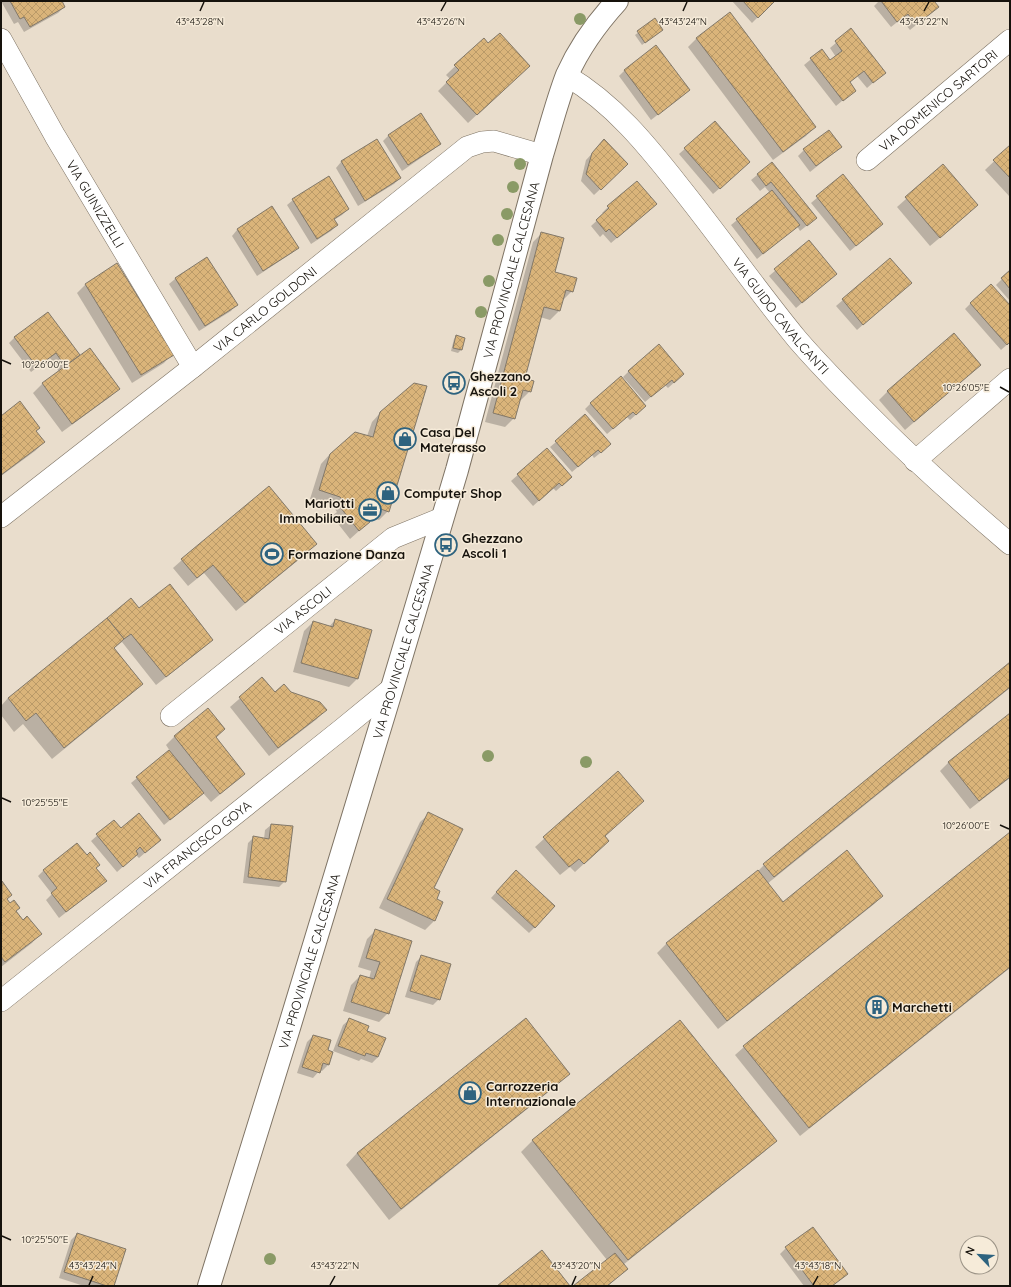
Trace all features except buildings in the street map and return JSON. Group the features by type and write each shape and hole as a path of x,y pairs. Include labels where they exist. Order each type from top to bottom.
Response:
{"main road":[{"name":"VIA PROVINCIALE CALCESANA","path":"209,1286 288,1031 457,470 542,155 567,76 590,35 614,2"}],"street":[{"name":"VIA GUINIZZELLI","path":"1,39 54,136 193,367"},
{"name":"VIA DOMENICO SARTORI","path":"867,160 1010,40"},
{"name":"VIA GUIDO CAVALCANTI","path":"567,76 589,89 614,110 654,154 798,340 841,388 915,461 1010,544"},
{"name":"VIA CARLO GOLDONI","path":"1,517 193,367 467,147 482,142 494,141 542,155"},
{"path":"915,461 1010,379"},
{"name":"VIA ASCOLI","path":"171,716 393,538 442,518"},
{"name":"VIA FRANCISCO GOYA","path":"1,1001 392,688"}],"place":[{"name":"Ghezzano Ascoli 2","path":"454,383"},
{"name":"Casa Del Materasso","path":"405,439"},
{"name":"Computer Shop","path":"388,493"},
{"name":"Mariotti Immobiliare","path":"370,510"},
{"name":"Ghezzano Ascoli 1","path":"446,545"},
{"name":"Formazione Danza","path":"272,554"},
{"name":"Marchetti","path":"877,1007"},
{"name":"Carrozzeria Internazionale","path":"470,1093"}]}
